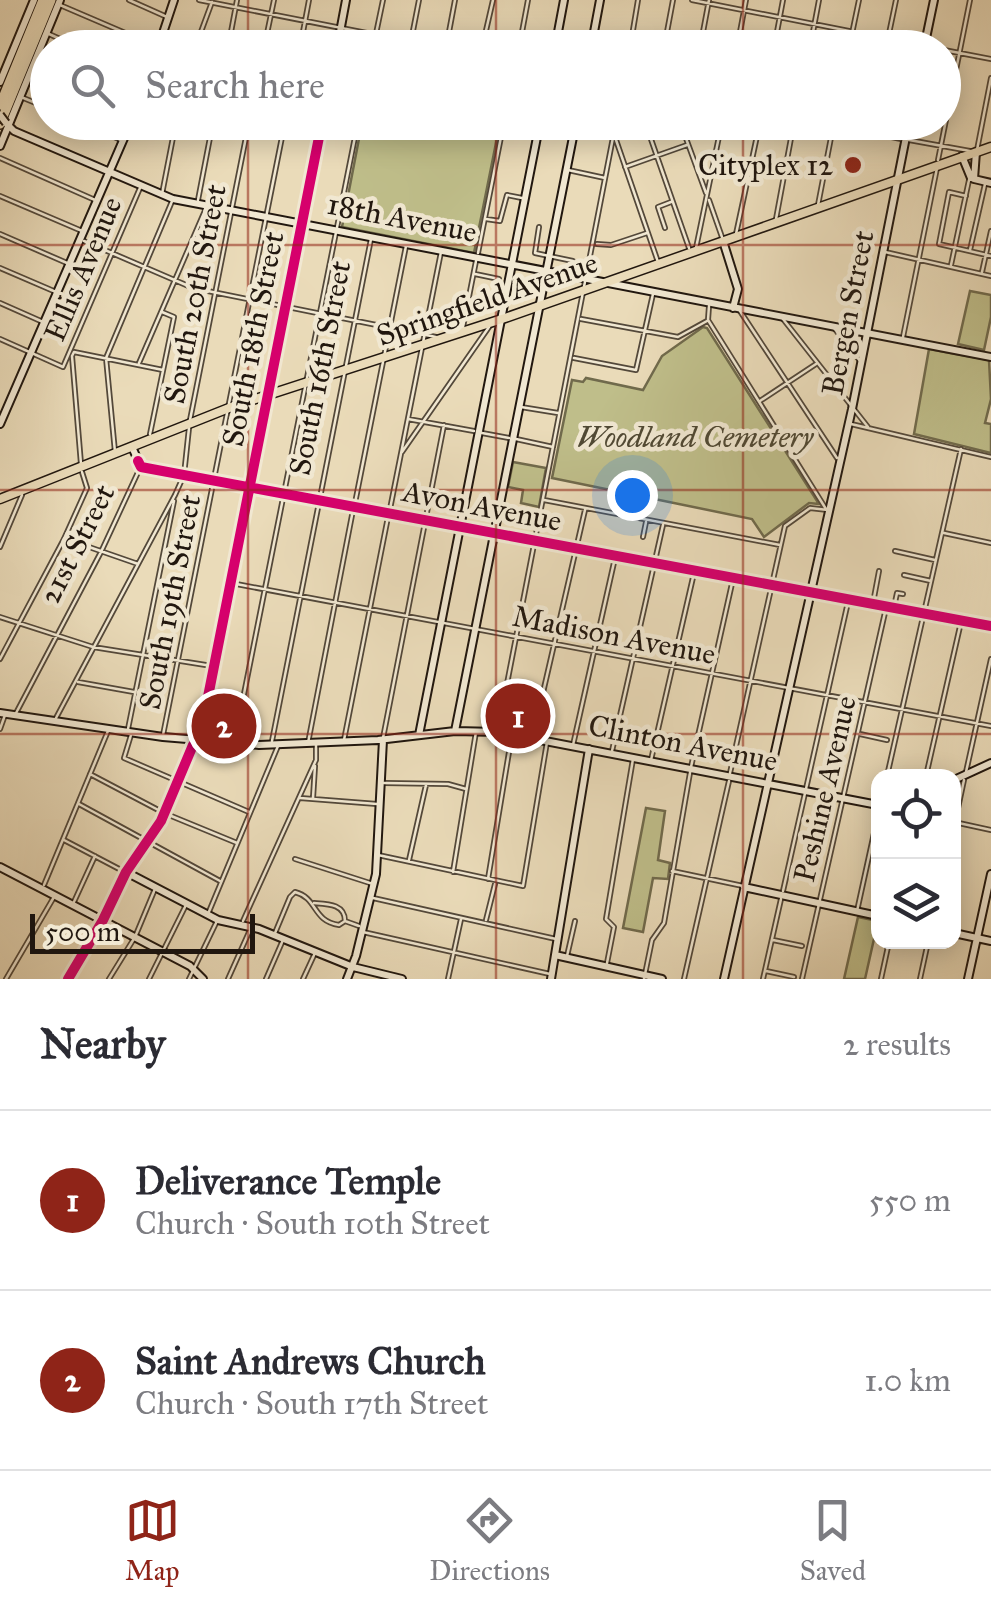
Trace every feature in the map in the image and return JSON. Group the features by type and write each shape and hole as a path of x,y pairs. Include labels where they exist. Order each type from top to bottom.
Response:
{"highway":[{"path":"0,105 38,0"},
{"path":"44,29 56,1"},
{"path":"5,124 30,63"}],"main road":[{"name":"Springfield Avenue","path":"0,499 228,409 384,358 424,340 442,338 540,306 586,285 604,283 991,147"}],"street":[{"path":"0,82 38,0"},
{"path":"129,0 169,17"},
{"path":"164,30 174,0"},
{"path":"199,0 353,30"},
{"path":"232,30 237,0"},
{"path":"268,30 274,0"},
{"path":"303,30 310,0"},
{"path":"341,28 346,0"},
{"path":"377,30 383,0"},
{"path":"413,30 419,0"},
{"path":"449,30 455,0"},
{"path":"486,30 493,0"},
{"path":"522,30 528,0"},
{"path":"558,30 564,0"},
{"path":"594,30 600,0"},
{"path":"633,30 638,0"},
{"path":"667,30 673,0"},
{"path":"692,0 842,30"},
{"path":"740,30 746,0"},
{"path":"778,30 784,0"},
{"path":"813,30 819,0"},
{"path":"852,30 859,0"},
{"path":"890,30 896,0"},
{"path":"930,30 934,0"},
{"path":"961,48 970,0"},
{"path":"56,1 120,30"},
{"path":"202,30 212,2"},
{"path":"704,30 709,2"},
{"path":"961,53 991,60"},
{"path":"0,146 5,124 30,74"},
{"path":"950,266 991,78"},
{"path":"20,96 30,100"},
{"name":"18th Avenue","path":"0,115 5,124 30,136"},
{"name":"18th Avenue","path":"39,140 173,200 512,265 586,285"},
{"path":"162,195 173,140"},
{"path":"197,204 209,140"},
{"name":"South 20th Street","path":"176,495 184,475 189,424 246,140"},
{"name":"South 19th Street","path":"163,737 281,140"},
{"name":"South 18th Street","path":"68,979 104,920 126,872 164,814 197,740 318,140"},
{"path":"234,743 355,140"},
{"path":"462,331 500,140"},
{"path":"418,735 497,320 536,140"},
{"path":"455,731 573,140"},
{"path":"498,732 613,140"},
{"path":"616,140 659,264"},
{"path":"651,140 693,251"},
{"path":"686,140 738,288 736,309 836,458 841,459"},
{"path":"693,251 718,140"},
{"path":"736,236 756,140"},
{"path":"775,222 791,140"},
{"path":"818,207 830,140"},
{"path":"906,140 976,152"},
{"name":"Bergen Street","path":"724,979 849,424 906,140"},
{"path":"902,340 942,140"},
{"path":"0,424 123,141"},
{"path":"626,167 688,145"},
{"path":"962,156 972,178"},
{"path":"0,158 97,200"},
{"path":"567,170 606,178"},
{"path":"970,251 988,182 972,178"},
{"name":"Ellis Avenue","path":"31,353 63,367 141,186"},
{"path":"966,196 949,192 938,244 988,255"},
{"path":"0,196 112,253 214,294 390,328 424,340"},
{"path":"484,218 500,221 507,196 524,199"},
{"path":"115,454 106,358 173,200"},
{"path":"665,228 658,207 673,201"},
{"path":"138,364 207,206"},
{"path":"539,228 534,252 573,261"},
{"path":"981,274 991,231"},
{"path":"595,243 612,246 648,233"},
{"path":"0,234 70,264"},
{"name":"South 16th Street","path":"208,915 251,813 274,745 318,500 372,237"},
{"path":"313,800 316,760 312,743 335,603 406,244"},
{"path":"344,742 441,251"},
{"path":"884,252 991,276"},
{"path":"0,268 57,292"},
{"path":"474,274 499,279"},
{"path":"604,283 991,356"},
{"path":"572,357 636,370 653,292"},
{"path":"0,303 44,322"},
{"path":"710,303 708,320 828,510"},
{"path":"149,440 174,317 161,312"},
{"path":"781,317 869,428"},
{"path":"580,318 683,336 708,320"},
{"path":"401,453 497,320"},
{"path":"833,326 861,364"},
{"path":"0,340 31,353"},
{"name":"Ellis Avenue","path":"0,659 87,488 72,356 74,352 106,358"},
{"path":"106,358 163,370"},
{"path":"759,402 817,363"},
{"path":"520,406 561,414"},
{"path":"408,419 554,447"},
{"path":"849,424 991,457"},
{"path":"348,979 374,884 383,740 444,425"},
{"name":"21st Street","path":"0,729 101,552 141,467 132,447"},
{"path":"889,769 961,449"},
{"name":"Avon Avenue","path":"141,467 991,626"},
{"path":"0,548 24,490"},
{"path":"55,721 176,495"},
{"path":"176,495 124,758 251,813"},
{"path":"544,500 781,546"},
{"path":"684,979 785,526 810,508 828,510"},
{"path":"533,738 585,509"},
{"path":"643,537 646,520"},
{"path":"612,752 663,524"},
{"path":"942,532 991,543"},
{"path":"64,539 138,564"},
{"path":"894,551 936,560"},
{"path":"573,745 615,556"},
{"path":"651,760 694,571"},
{"path":"873,604 879,571"},
{"path":"904,575 931,581"},
{"path":"644,977 652,940 664,923 690,768 733,578"},
{"name":"Madison Avenue","path":"230,583 991,726"},
{"path":"890,608 897,593 903,594"},
{"path":"763,979 849,600"},
{"name":"Peshine Avenue","path":"802,979 890,608"},
{"path":"0,617 93,647 213,667"},
{"path":"928,769 961,621"},
{"path":"961,793 991,659"},
{"path":"75,682 136,692"},
{"name":"Clinton Avenue","path":"7,714 163,737 274,745 383,740 455,731 498,732 871,804"},
{"path":"42,889 108,730"},
{"path":"453,873 476,731"},
{"path":"858,733 887,740"},
{"path":"488,881 512,734"},
{"path":"378,856 522,887 547,740"},
{"path":"274,935 292,894 303,894 326,922 346,922 363,930 551,977 589,748"},
{"path":"603,979 614,927 606,918 634,757"},
{"path":"228,979 246,926 316,760"},
{"path":"961,777 991,764"},
{"path":"90,774 164,814 238,843"},
{"path":"383,782 448,784 467,790"},
{"path":"409,862 426,784"},
{"path":"298,798 381,804"},
{"path":"77,804 222,881"},
{"path":"961,825 991,830"},
{"path":"63,839 218,920 274,935 383,977 402,979"},
{"path":"857,911 871,847"},
{"path":"73,905 95,856"},
{"path":"295,859 374,884"},
{"path":"0,867 165,952 195,970 202,979"},
{"path":"672,871 871,914"},
{"path":"968,979 991,874"},
{"path":"486,923 496,883"},
{"path":"109,979 135,937 156,888"},
{"path":"6,979 55,896"},
{"path":"371,897 557,939"},
{"path":"312,903 339,908 346,922"},
{"path":"149,979 186,904"},
{"path":"448,979 461,918"},
{"path":"189,979 218,920"},
{"path":"567,958 575,921"},
{"path":"961,935 991,941"},
{"path":"266,979 284,939"},
{"path":"772,940 802,946"},
{"path":"881,979 887,949"},
{"path":"920,979 926,949"},
{"path":"304,979 316,952"},
{"path":"555,955 662,979"},
{"path":"765,970 794,977"}],"green space":[{"path":"359,140 497,140 474,253 342,227"},
{"path":"970,291 991,295 984,350 958,344"},
{"name":"Woodland Cemetery","path":"703,327 819,504 809,503 764,537 752,519 552,478 572,380 583,382 586,378 643,390 662,356"},
{"path":"929,349 989,360 991,399 985,423 991,424 991,453 914,434"},
{"path":"513,462 546,468 539,507 521,503 523,490 508,487"},
{"path":"646,808 665,811 658,860 670,863 668,879 653,878 643,932 623,928"},
{"path":"858,917 871,920 872,949 865,979 844,979"}],"cycle path":[{"path":"68,979 126,872 161,821 200,737 318,140"},
{"path":"138,461 141,467 991,626"}],"place":[{"name":"Cityplex 12","path":"853,165"},
{"name":"Deliverance Temple","path":"518,716"},
{"name":"Saint Andrews Church","path":"224,726"}]}
